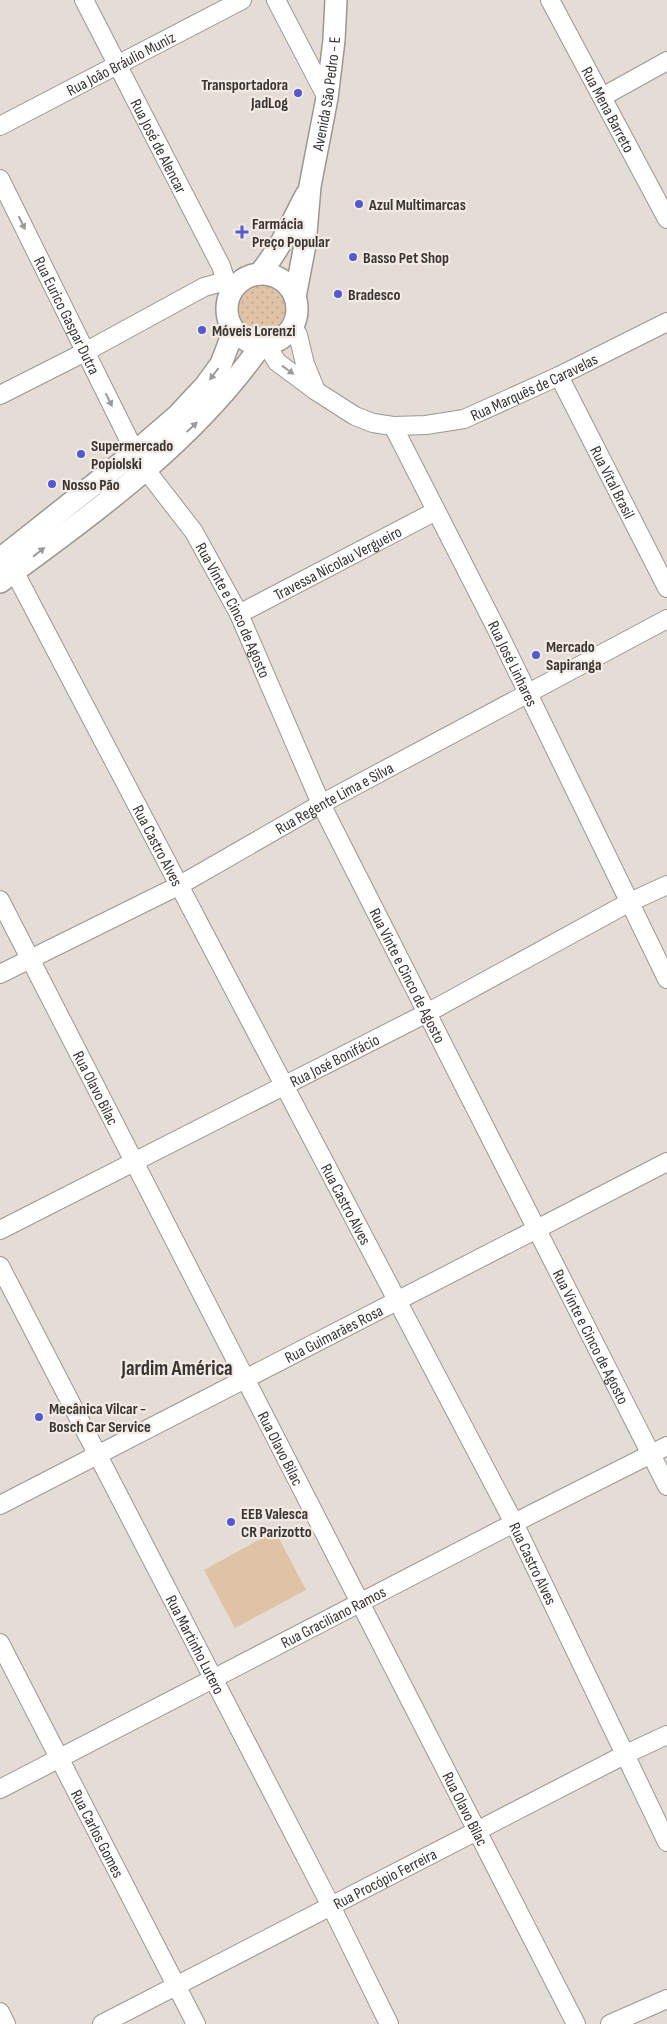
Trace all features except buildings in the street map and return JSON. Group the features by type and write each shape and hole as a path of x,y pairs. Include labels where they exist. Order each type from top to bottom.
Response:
{"main road":[{"name":"Avenida São Pedro - E","path":"295,297 305,244 310,186 327,98 334,40 336,0"},
{"name":"Avenida São Pedro - E","path":"259,274 284,237 310,186"},
{"path":"259,274 270,275 281,280 289,287 295,297 297,307 293,326 286,334 277,341 264,344 251,342 234,330 229,321 227,310 232,283 259,274"},
{"path":"140,461 205,386 221,364 234,330"},
{"path":"4,562 140,461 202,418 264,344"}],"street":[{"name":"Rua José de Alencar","path":"84,0 221,266 232,283"},
{"name":"Rua João Bráulio Muniz","path":"0,126 242,0"},
{"path":"276,0 327,98"},
{"name":"Rua Mena Barreto","path":"550,0 667,219"},
{"path":"602,97 667,61"},
{"name":"Rua Eurico Gaspar Dutra","path":"0,179 140,461"},
{"path":"0,395 86,352 204,288 232,283"},
{"name":"Rua Marquês de Caravelas","path":"394,426 426,425 464,419 559,376 667,322"},
{"path":"293,326 298,335 305,364 316,391"},
{"path":"264,344 277,362 316,391 355,416 373,423 394,426"},
{"name":"Rua Vital Brasil","path":"559,376 667,588"},
{"name":"Rua José Linhares","path":"394,426 667,979"},
{"name":"Rua Vinte e Cinco de Agosto","path":"140,461 194,532 239,614 321,804 667,1486"},
{"name":"Travessa Nicolau Vergueiro","path":"239,614 436,511"},
{"name":"Rua Castro Alves","path":"4,562 180,884 514,1523 667,1842"},
{"name":"Rua Regente Lima e Silva","path":"0,974 180,884 321,804 667,619"},
{"name":"Rua José Bonifácio","path":"0,1230 427,1013 628,903 667,885"},
{"name":"Rua Olavo Bilac","path":"0,900 576,2024"},
{"name":"Rua Guimarães Rosa","path":"0,1505 667,1162"},
{"name":"Rua Martinho Lutero","path":"0,1266 331,1906 389,2024"},
{"name":"Rua Graciliano Ramos","path":"0,1789 360,1602 667,1446"},
{"name":"Rua Carlos Gomes","path":"0,1643 196,2024"},
{"name":"Rua Procópio Ferreira","path":"102,2024 477,1830 667,1735"},
{"path":"610,2024 667,1999"},
{"path":"0,2012 6,2024"}],"shaded area":[{"path":"262,286 275,290 281,296 285,309 281,322 275,328 262,332 249,328 243,322 239,309 243,296 249,290"},
{"path":"275,1531 306,1590 235,1628 204,1570"}],"place":[{"name":"Transportadora JadLog","path":"298,93"},
{"name":"Azul Multimarcas","path":"359,204"},
{"name":"Farmácia Preço Popular","path":"242,232"},
{"name":"Basso Pet Shop","path":"353,257"},
{"name":"Bradesco","path":"338,294"},
{"name":"Móveis Lorenzi","path":"202,330"},
{"name":"Supermercado Popiolski","path":"81,454"},
{"name":"Nosso Pão","path":"52,484"},
{"name":"Mercado Sapiranga","path":"536,655"},
{"name":"Mecânica Vilcar - Bosch Car Service","path":"39,1417"},
{"name":"EEB Valesca CR Parizotto","path":"231,1522"}],"district":[{"name":"Jardim América","path":"177,1368"}]}
